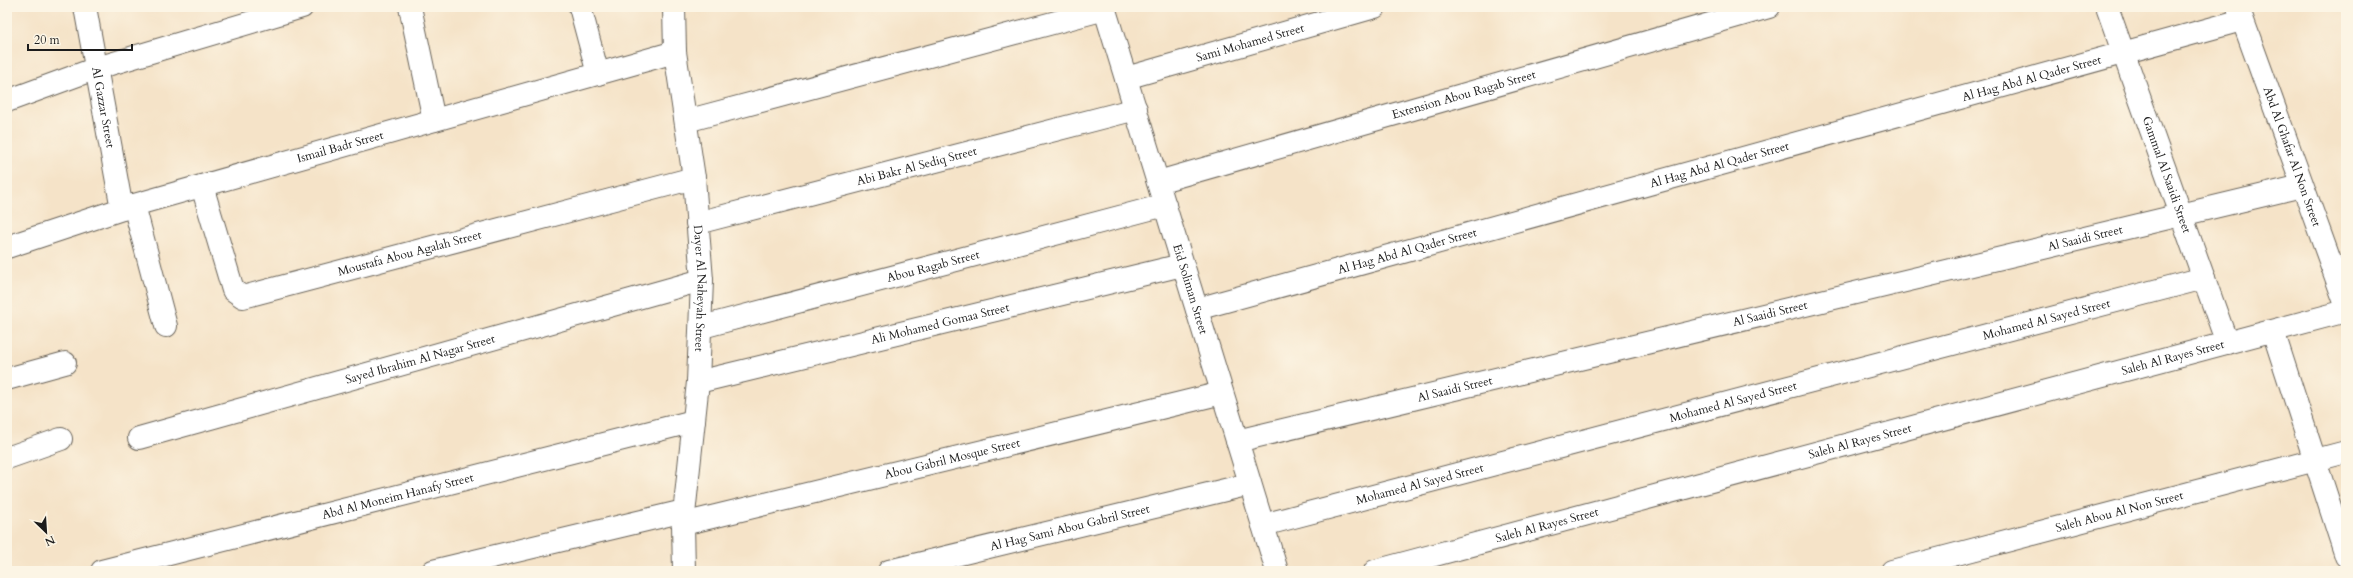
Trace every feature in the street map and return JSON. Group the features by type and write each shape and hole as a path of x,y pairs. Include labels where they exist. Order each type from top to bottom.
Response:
{"street":[{"name":"Al Gazzar Street","path":"85,7 128,207 166,326"},
{"path":"7,101 97,68 302,7"},
{"path":"410,7 434,120"},
{"path":"580,7 598,74"},
{"name":"Sami Mohamed Street","path":"1126,78 1375,7"},
{"name":"Extension Abou Ragab Street","path":"1158,182 1769,7"},
{"name":"Gammal Al Saaidi Street","path":"2107,7 2227,343"},
{"name":"Dayer Al Naheyah Street","path":"679,8 675,52 694,178 702,280 702,327 698,382 684,518 684,571"},
{"path":"686,121 1104,8"},
{"name":"Eid Soliman Street","path":"1104,8 1277,571"},
{"name":"Al Hag Abd Al Qader Street","path":"1197,309 2124,53 2240,13"},
{"name":"Abd Al Ghafar Al Non Street","path":"2240,13 2346,305"},
{"name":"Ismail Badr Street","path":"7,247 128,207 675,52"},
{"name":"Abi Bakr Al Sediq Street","path":"697,223 1136,109"},
{"name":"Moustafa Abou Agalah Street","path":"202,186 233,290 243,297 694,178"},
{"name":"Al Saaidi Street","path":"1237,441 2302,186"},
{"name":"Abou Ragab Street","path":"702,327 1165,205"},
{"name":"Ali Mohamed Gomaa Street","path":"698,382 1182,265"},
{"name":"Mohamed Al Sayed Street","path":"1263,525 2204,278"},
{"name":"Sayed Ibrahim Al Nagar Street","path":"139,438 702,280"},
{"name":"Saleh Al Rayes Street","path":"1375,571 2346,311"},
{"path":"2273,331 2346,556"},
{"path":"7,379 65,363"},
{"name":"Abou Gabril Mosque Street","path":"433,571 684,518 1222,393"},
{"name":"Abd Al Moneim Hanafy Street","path":"102,571 694,421"},
{"path":"7,458 61,439"},
{"name":"Saleh Abou Al Non Street","path":"1892,571 2346,452"},
{"name":"Al Hag Sami Abou Gabril Street","path":"889,571 1250,484"}]}
